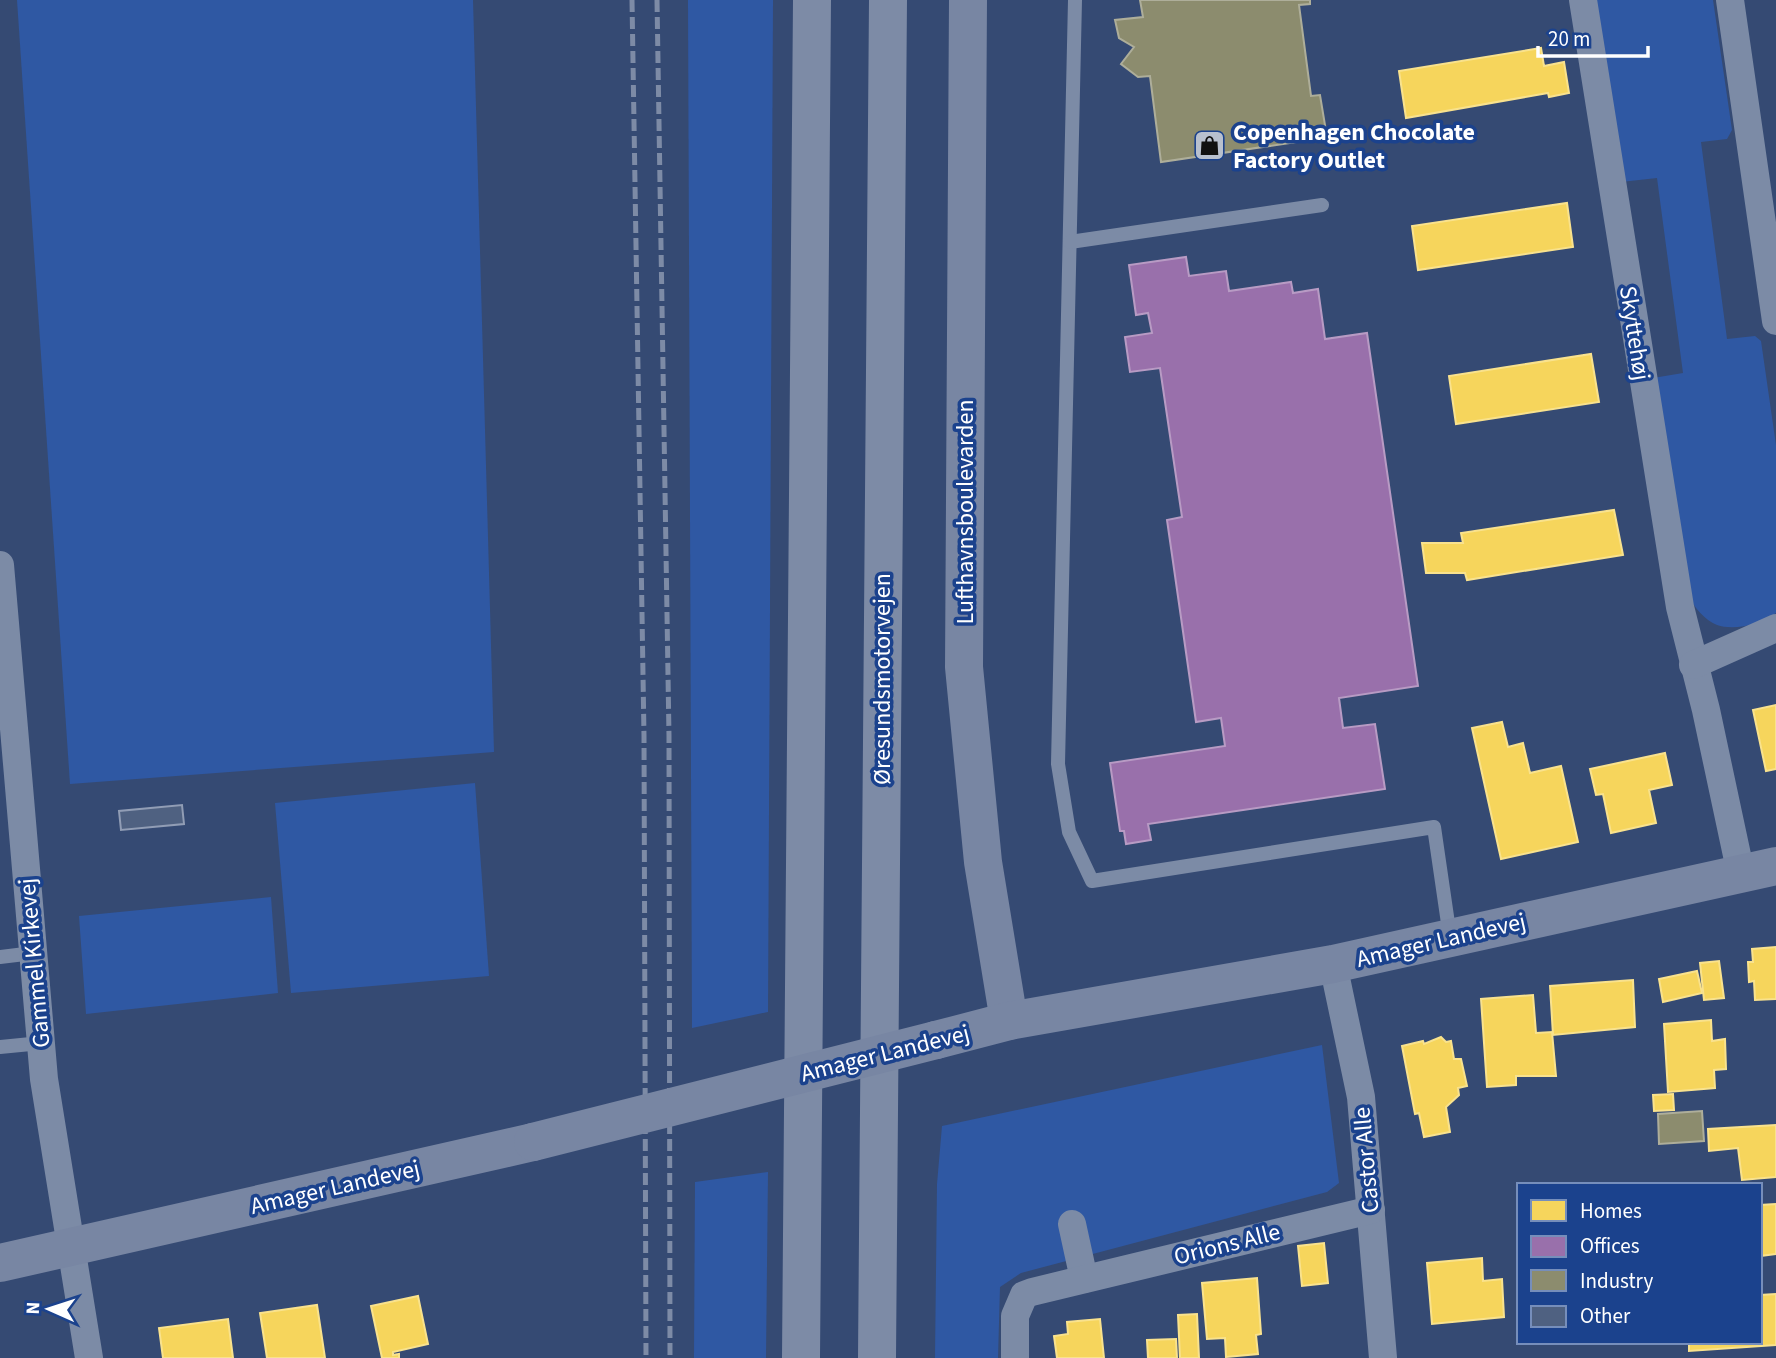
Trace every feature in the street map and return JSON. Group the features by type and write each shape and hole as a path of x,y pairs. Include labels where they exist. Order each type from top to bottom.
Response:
{"highway":[{"path":"801,1358 812,0"},
{"name":"Øresundsmotorvejen","path":"877,1358 888,0"}],"street":[{"name":"Lufthavnsboulevarden","path":"968,0 964,667 983,862 1009,1021"},
{"name":"Skyttehøj","path":"1583,0 1661,501 1693,665 1758,870"},
{"path":"1730,0 1776,321"},
{"name":"Gammel Kirkevej","path":"0,565 41,1043 89,1358"},
{"path":"1693,665 1776,628"},
{"name":"Amager Landevej","path":"0,1263 533,1142 1009,1021 1333,964 1758,870"},
{"name":"Castor Alle","path":"1333,964 1361,1097 1383,1358"},
{"name":"Orions Alle","path":"1015,1358 1015,1316 1024,1295 1371,1210"},
{"path":"1072,1224 1084,1279"}],"lane":[{"path":"1075,0 1058,764 1069,832 1092,881 1434,827 1450,939"},
{"path":"1070,242 1322,205"},
{"path":"0,957 33,953"},
{"path":"0,1047 41,1043"}],"shaded area":[{"path":"17,0 473,0 494,752 70,784"},
{"path":"688,0 773,0 768,1012 692,1028"},
{"path":"1593,0 1713,0 1732,130 1727,139 1701,142 1727,339 1755,336 1761,341 1776,445 1776,613 1748,625 1724,627 1712,623 1688,597 1653,378 1683,373 1657,178 1621,182"},
{"path":"475,783 489,976 291,993 275,803"},
{"path":"271,897 278,993 86,1014 79,916"},
{"path":"1322,1045 1339,1183 1327,1192 1021,1273 1000,1287 998,1358 935,1358 937,1184 942,1126"},
{"path":"768,1172 766,1358 694,1358 695,1182"}],"building: Homes":[{"path":"1541,48 1544,66 1564,62 1569,93 1549,97 1548,93 1406,118 1399,71"},
{"path":"1567,203 1573,247 1418,270 1412,226"},
{"path":"1591,354 1599,402 1456,424 1449,376"},
{"path":"1614,510 1623,555 1467,580 1465,573 1426,573 1422,543 1463,543 1461,533"},
{"path":"1776,705 1776,769 1766,771 1753,710"},
{"path":"1502,722 1508,747 1523,743 1530,773 1561,766 1578,842 1501,859 1472,728"},
{"path":"1665,753 1672,785 1649,790 1656,823 1611,833 1603,794 1596,795 1590,769"},
{"path":"1776,947 1776,999 1755,1000 1754,981 1749,982 1748,962 1753,962 1752,949"},
{"path":"1719,961 1724,998 1704,1000 1700,963"},
{"path":"1697,971 1702,993 1663,1002 1659,979"},
{"path":"1633,980 1635,1027 1553,1035 1550,986"},
{"path":"1533,995 1536,1033 1552,1032 1556,1076 1516,1076 1516,1085 1487,1087 1481,999"},
{"path":"1711,1020 1712,1041 1725,1039 1726,1069 1714,1070 1715,1088 1668,1092 1664,1024"},
{"path":"1441,1037 1446,1042 1451,1041 1454,1059 1461,1059 1467,1086 1458,1088 1459,1095 1446,1107 1450,1132 1424,1137 1419,1113 1415,1114 1402,1046 1423,1041 1424,1044"},
{"path":"1673,1094 1674,1110 1654,1111 1653,1095"},
{"path":"1776,1125 1776,1177 1742,1180 1738,1148 1709,1151 1708,1129"},
{"path":"1776,1204 1776,1254 1762,1256 1762,1205"},
{"path":"1324,1243 1328,1283 1302,1286 1298,1246"},
{"path":"1482,1258 1483,1281 1502,1279 1504,1317 1432,1324 1427,1263"},
{"path":"1257,1278 1261,1334 1256,1335 1258,1354 1226,1357 1225,1338 1207,1339 1202,1283"},
{"path":"1776,1294 1776,1345 1689,1351 1689,1344 1762,1344 1762,1295"},
{"path":"418,1296 428,1344 393,1352 393,1355 399,1354 399,1358 382,1358 371,1306"},
{"path":"317,1305 325,1358 267,1358 260,1313"},
{"path":"1197,1314 1199,1358 1180,1358 1178,1315"},
{"path":"228,1319 233,1358 163,1358 159,1328"},
{"path":"1100,1319 1104,1358 1057,1358 1054,1336 1068,1334 1067,1322"},
{"path":"1176,1339 1177,1358 1148,1358 1147,1340"}],"building: Offices":[{"path":"1186,257 1189,276 1226,271 1229,291 1291,282 1293,293 1318,289 1325,339 1367,333 1418,686 1339,698 1343,728 1375,724 1385,789 1148,824 1151,840 1126,844 1124,831 1120,831 1110,763 1225,746 1221,718 1196,722 1167,520 1182,517 1160,368 1130,372 1125,337 1152,333 1148,313 1136,315 1129,265"}],"building: Industry":[{"path":"1140,0 1310,0 1310,4 1299,5 1311,96 1320,95 1326,131 1316,132 1317,139 1161,162 1150,76 1138,77 1121,64 1134,47 1119,38 1115,20 1143,17"},
{"path":"1702,1111 1704,1141 1659,1144 1658,1114"}],"building: Other":[{"path":"182,805 184,824 121,830 119,811"}],"railway":[{"path":"632,0 644,736 646,1358"},
{"path":"657,0 669,736 670,1358"}],"place":[{"name":"Copenhagen Chocolate Factory Outlet","path":"1210,146"}]}
